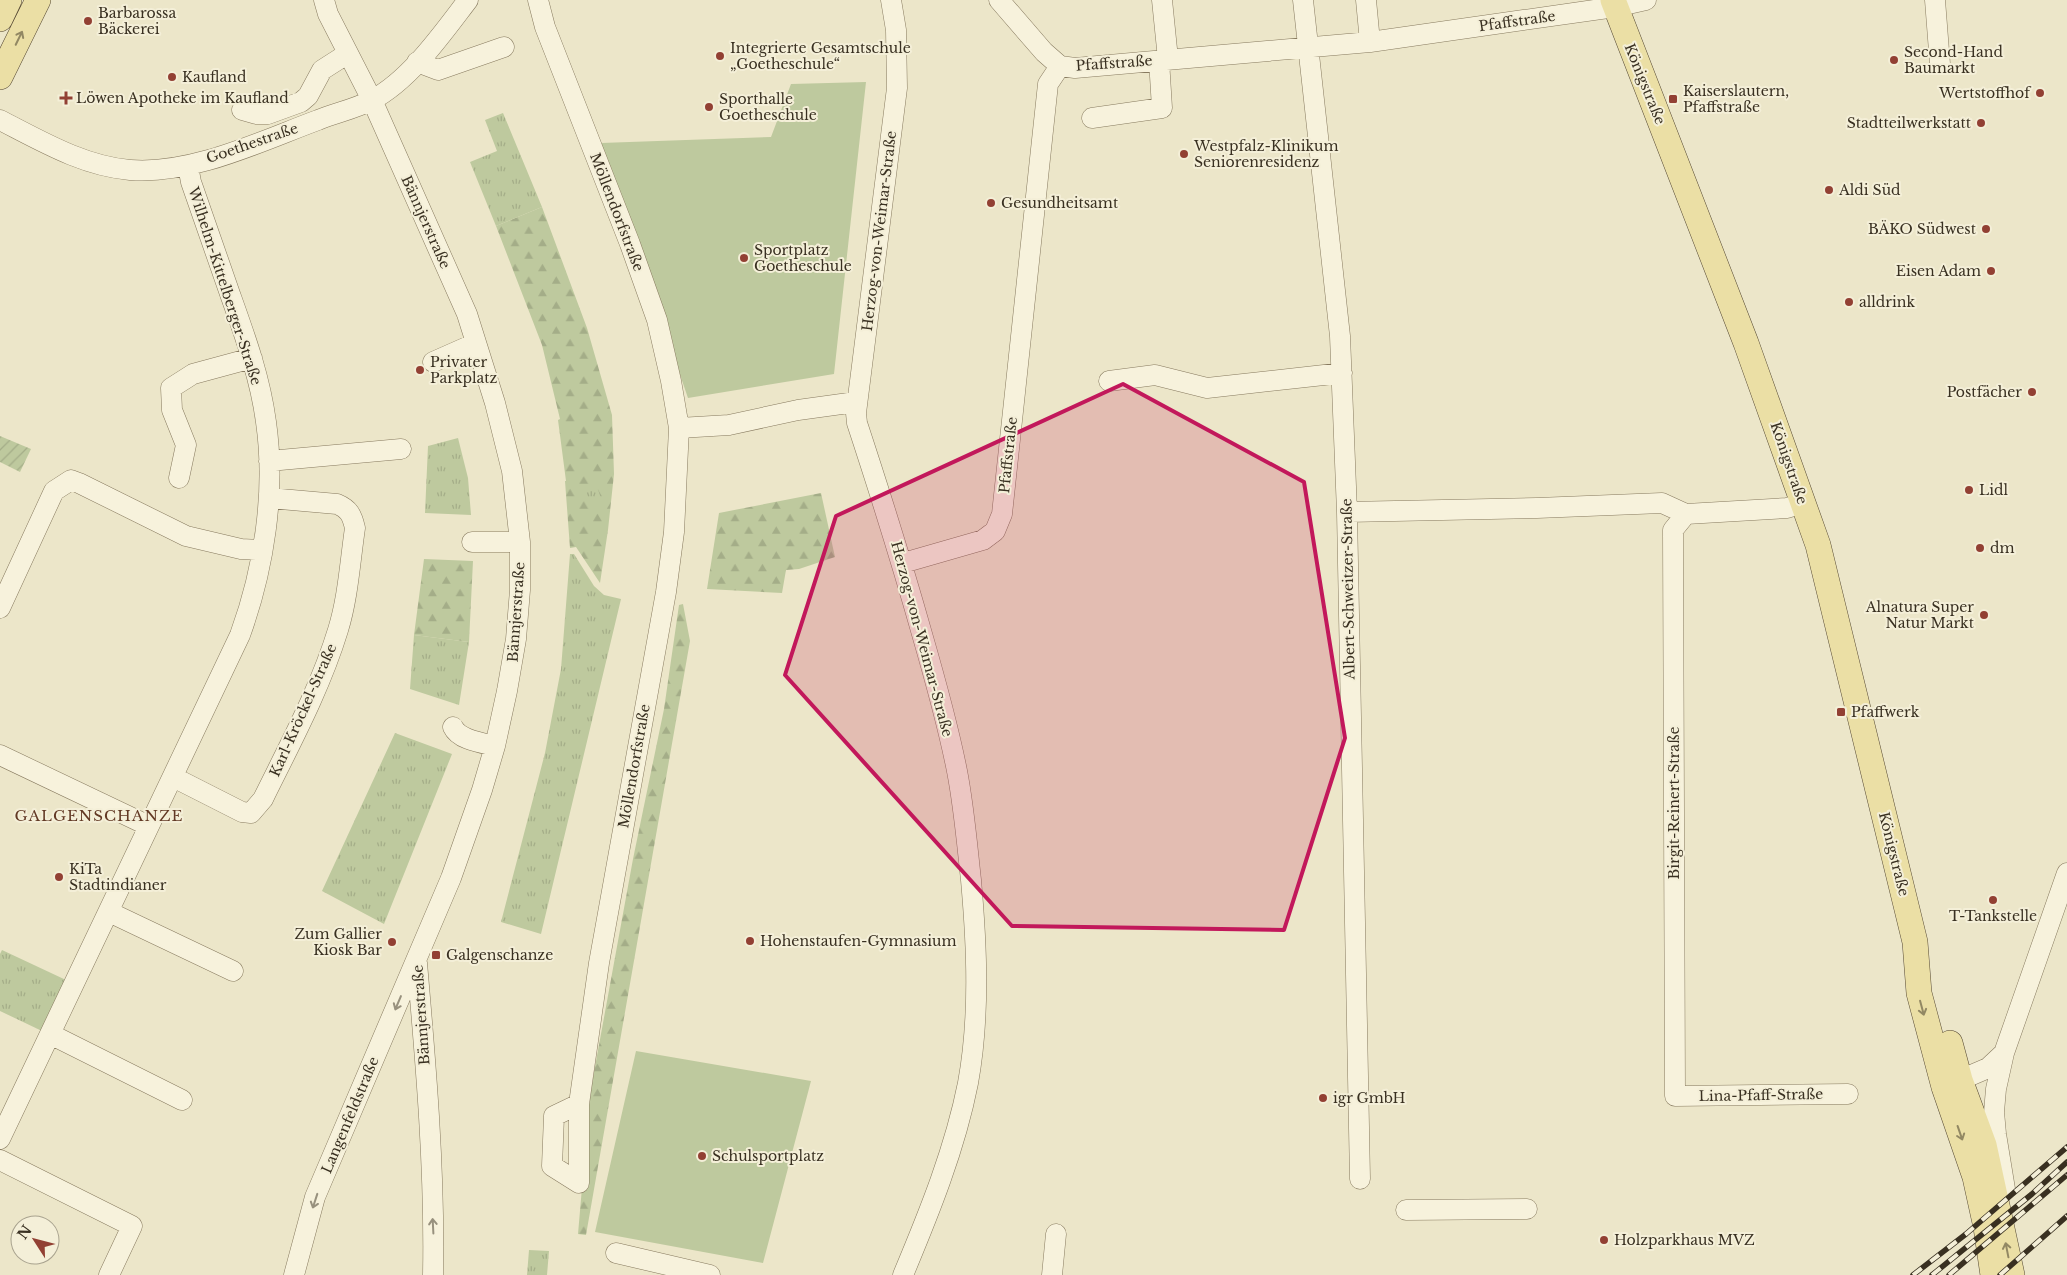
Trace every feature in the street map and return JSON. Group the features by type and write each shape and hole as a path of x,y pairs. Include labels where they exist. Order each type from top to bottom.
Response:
{"main road":[{"path":"0,18 9,0"},
{"path":"0,77 38,0"},
{"name":"Königstraße","path":"1614,4 1714,258 1818,545 1914,942 1932,982 1952,1083 1975,1177 1993,1275"},
{"name":"Königstraße","path":"1952,1083 1984,1145 2012,1275"}],"street":[{"name":"Bännjerstraße","path":"324,0 328,14 347,54 372,100 467,314 495,403 512,471 520,542 520,590 516,639 507,691 494,746 482,790 451,878 417,958 426,1069 433,1239 432,1275"},
{"name":"Goethestraße","path":"0,120 69,155 98,165 130,170 162,170 188,166 372,100 393,85 417,62 468,0"},
{"name":"Möllendorfstraße","path":"538,0 545,27 658,320 679,428 674,532 666,592 598,963 579,1104"},
{"name":"Herzog-von-Weimar-Straße","path":"891,0 896,30 897,88 856,402 857,423 903,563 938,687 957,771 974,913 976,978 974,1029 969,1073 959,1120 940,1181 904,1275"},
{"path":"1000,0 1044,52 1060,66"},
{"path":"1092,118 1162,108 1162,0"},
{"name":"Albert-Schweitzer-Straße","path":"1303,0 1340,336 1342,373 1347,512 1360,1179"},
{"path":"1366,0 1370,42"},
{"name":"Pfaffstraße","path":"903,563 983,540 995,532 1002,514 1048,84 1060,66 1075,68 1370,42 1646,0"},
{"path":"1935,0 1940,64"},
{"path":"417,62 438,70 504,47"},
{"path":"242,110 268,114 301,102 308,96 322,70 347,54"},
{"name":"Wilhelm-Kittelberger-Straße","path":"0,1139 240,635 251,605 262,550 268,498 269,461 266,421 252,358 191,182 188,166"},
{"path":"433,362 476,343"},
{"path":"179,478 186,445 172,410 171,388 193,374 252,358"},
{"path":"1109,381 1154,375 1207,388 1342,373"},
{"path":"679,428 729,425 798,410 856,402"},
{"path":"269,461 401,448"},
{"path":"0,608 54,491 71,480 186,536 241,549 262,550"},
{"name":"Karl-Kröckel-Straße","path":"173,778 242,812 251,813 263,799 316,690 331,652 345,603 355,528 352,517 347,508 337,504 268,498"},
{"path":"1347,512 1662,503 1686,514 1787,508 1803,503"},
{"name":"Birgit-Reinert-Straße","path":"1675,1096 1673,530 1686,514"},
{"path":"472,542 520,542"},
{"path":"453,727 455,732 464,737 494,746"},
{"path":"0,755 149,826"},
{"path":"2002,1226 2005,1192 1994,1112 1996,1090 2004,1053 2067,873"},
{"path":"109,912 233,971"},
{"name":"Langenfeldstraße","path":"294,1275 316,1197 417,958"},
{"path":"50,1034 182,1100"},
{"path":"1952,1083 1988,1068 2004,1053"},
{"name":"Lina-Pfaff-Straße","path":"1675,1096 1848,1094"},
{"path":"0,1160 132,1226 109,1275"},
{"path":"1406,1210 1527,1209"},
{"path":"1052,1275 1056,1234"},
{"path":"616,1253 652,1268 710,1275"}],"highlighted area":[{"path":"1123,384 1304,482 1345,738 1284,930 1012,926 785,675 836,516"}],"green space":[{"name":"Sportplatz Goetheschule","path":"866,82 834,374 688,398 601,143 771,137 791,84"},
{"path":"503,113 542,207 496,226 470,162 497,151 485,120"},
{"path":"542,207 587,328 612,415 614,474 600,583 576,547 570,548 566,481 558,420 560,419 542,345 496,226"},
{"path":"0,436 31,449 20,472 0,462"},
{"path":"458,438 468,478 471,515 425,513 428,446"},
{"path":"596,484 601,498 589,502 584,488"},
{"path":"821,493 835,557 799,569 786,570 782,593 707,589 719,513"},
{"path":"570,554 574,554 594,586 604,595 621,599 541,934 501,922 545,753 561,669"},
{"path":"424,559 473,561 469,642 414,635"},
{"path":"683,604 690,641 586,1235 578,1234 590,1094 633,859 664,709 679,605"},
{"path":"414,635 469,642 459,705 410,689"},
{"path":"395,733 452,754 384,924 322,891"},
{"path":"2,950 66,980 42,1031 0,1011 0,954"},
{"name":"Schulsportplatz","path":"636,1051 811,1081 763,1263 595,1232"},
{"path":"529,1250 549,1251 547,1275 527,1275"}],"railway":[{"path":"1913,1275 1966,1234 2067,1147"},
{"path":"1932,1275 2032,1194 2067,1162"},
{"path":"1949,1275 2067,1175"},
{"path":"2000,1275 2067,1216"}],"place":[{"name":"Barbarossa Bäckerei","path":"88,21"},
{"name":"Integrierte Gesamtschule „Goetheschule“","path":"720,56"},
{"name":"Second-Hand Baumarkt","path":"1894,60"},
{"name":"Kaufland","path":"172,77"},
{"name":"Wertstoffhof","path":"2040,93"},
{"name":"Löwen Apotheke im Kaufland","path":"66,98"},
{"name":"Kaiserslautern, Pfaffstraße","path":"1673,99"},
{"name":"Sporthalle Goetheschule","path":"709,107"},
{"name":"Stadtteilwerkstatt","path":"1981,123"},
{"name":"Westpfalz-Klinikum Seniorenresidenz","path":"1184,154"},
{"name":"Aldi Süd","path":"1829,190"},
{"name":"Gesundheitsamt","path":"991,203"},
{"name":"BÄKO Südwest","path":"1986,229"},
{"name":"Sportplatz Goetheschule","path":"744,258"},
{"name":"Eisen Adam","path":"1991,271"},
{"name":"alldrink","path":"1849,302"},
{"name":"Privater Parkplatz","path":"420,370"},
{"name":"Postfächer","path":"2032,392"},
{"name":"Lidl","path":"1969,490"},
{"name":"dm","path":"1980,548"},
{"name":"Alnatura Super Natur Markt","path":"1984,615"},
{"name":"Pfaffwerk","path":"1841,712"},
{"name":"KiTa Stadtindianer","path":"59,877"},
{"name":"T-Tankstelle","path":"1993,900"},
{"name":"Hohenstaufen-Gymnasium","path":"750,941"},
{"name":"Zum Gallier Kiosk Bar","path":"392,942"},
{"name":"Galgenschanze","path":"436,955"},
{"name":"igr GmbH","path":"1323,1098"},
{"name":"Schulsportplatz","path":"702,1156"},
{"name":"Holzparkhaus MVZ","path":"1604,1240"}],"district":[{"name":"GALGENSCHANZE","path":"99,815"}]}
